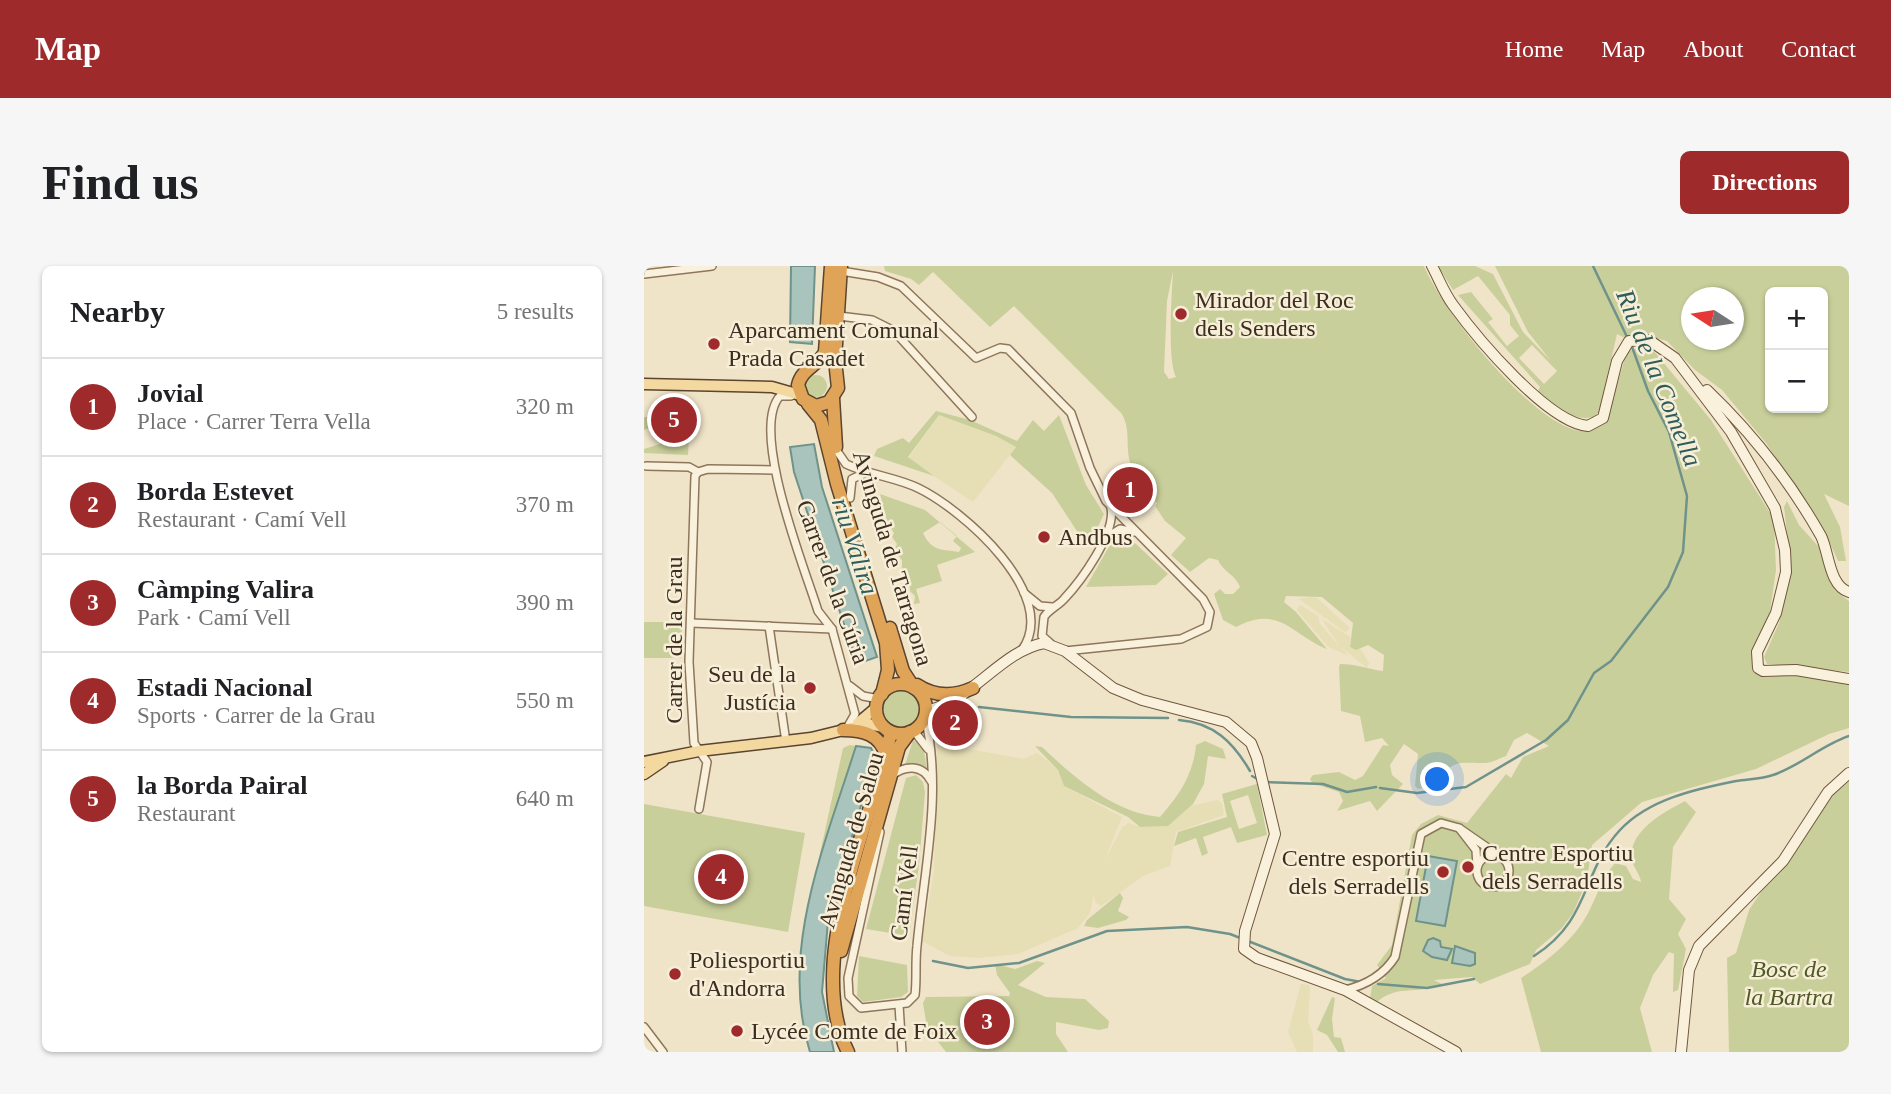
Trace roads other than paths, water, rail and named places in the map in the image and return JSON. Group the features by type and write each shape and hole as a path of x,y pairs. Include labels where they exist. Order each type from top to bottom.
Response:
{"highway":[{"path":"837,268 839,316 835,376 838,388 833,398 822,405 804,399 798,385 806,371 824,352 837,268"},
{"path":"806,371 826,368 835,376"},
{"name":"Avinguda de Tarragona","path":"833,398 837,451 850,498 903,671 917,690"},
{"name":"Avinguda de Tarragona","path":"804,399 824,428 837,484 886,643 888,670 879,700"},
{"path":"903,671 917,686 934,694 960,694 973,688"},
{"path":"896,685 917,690 926,713 912,732 885,728 878,718 879,700 896,685"},
{"name":"Avinguda de Salou","path":"848,1052 839,1032 834,1005 833,959 839,925 886,755 885,728"},
{"path":"843,730 873,735 884,747 886,755"},
{"name":"Avinguda de Salou","path":"834,1005 841,950 899,747 912,732"}],"main road":[{"path":"1432,266 1452,304 1492,350 1542,405 1568,422 1588,426 1603,418 1616,361 1624,345 1634,340 1649,340 1665,349 1696,384 1759,476 1775,508 1785,550 1786,572 1779,605 1757,652 1758,667 1763,671 1796,670 1849,679"},
{"path":"772,387 806,371"},
{"path":"644,384 772,387 804,399"},
{"path":"1696,384 1702,385 1739,421 1763,451 1821,536 1837,582 1843,591 1849,592"},
{"path":"926,713 956,699 1020,653 1037,644 1050,644 1065,650 1101,680 1130,695 1219,719 1234,726 1251,743 1275,834 1243,940 1248,952 1257,958 1345,990 1456,1052"},
{"path":"917,690 937,700 956,699"},
{"path":"843,730 867,718 879,700"},
{"path":"644,762 699,751 786,742 868,724 885,728"},
{"path":"644,774 668,758"},
{"path":"1681,1052 1689,970 1699,946 1783,861 1828,792 1849,773"}],"street":[{"path":"644,274 712,266"},
{"path":"837,268 878,277 901,286 976,358 1000,348 1008,349 1070,413 1094,478 1110,506 1203,599 1210,612 1207,627 1181,639 1065,650"},
{"path":"839,316 872,320 894,331 971,417"},
{"name":"Carrer de la Cúria","path":"804,399 785,395 775,402 770,429 774,470 818,611 832,629 848,682 855,714 851,724 843,730"},
{"path":"837,451 846,464 920,489 963,517 999,554 1022,591 1032,629"},
{"path":"646,466 696,471 708,468 774,470"},
{"name":"Carrer de la Grau","path":"696,471 689,662 692,729 699,751 707,762 698,809"},
{"path":"850,498 852,480 862,472 872,472"},
{"path":"1050,644 1042,636 1042,622 1047,612 1076,585 1100,546 1112,519 1110,506"},
{"path":"1100,546 1121,529 1137,534"},
{"path":"1022,591 1040,606 1056,606"},
{"path":"1020,653 1038,614 1056,606"},
{"path":"691,623 832,629"},
{"path":"769,626 786,742"},
{"name":"Carrer de la Cúria","path":"848,682 858,694 879,700"},
{"name":"Camí Vell","path":"902,1052 903,1004 915,995 932,783 926,713"},
{"path":"912,732 925,742 932,761"},
{"path":"891,776 900,770 915,768 927,774 932,783"},
{"path":"883,803 876,858 852,952 848,988 852,1002 861,1008 903,1004"},
{"path":"1345,990 1363,985 1382,973 1399,945 1421,834 1441,823 1459,828 1501,857 1509,870 1503,884 1487,887 1479,880 1476,850 1459,828"},
{"path":"1477,869 1486,857 1501,857"},
{"path":"644,1027 663,1052"}],"water":[{"path":"791,266 815,266 812,344 790,342"},
{"path":"814,444 822,487 877,657 857,664 794,472 790,447"},
{"path":"856,746 871,748 875,756 828,921 822,992 834,1052 810,1052 802,1014 799,975 803,936 820,858"},
{"path":"1428,856 1457,861 1445,926 1416,921"},
{"path":"1433,938 1440,941 1441,947 1452,949 1447,960 1432,957 1423,951 1428,940"},
{"path":"1455,946 1475,953 1475,964 1470,966 1452,963"}],"waterway":[{"name":"Riu de la Comella","path":"1593,266 1628,339"},
{"name":"Riu de la Comella","path":"1380,788 1417,793 1466,787 1546,740 1568,720 1594,673 1611,661 1668,587 1683,552 1687,496 1669,432 1648,391 1631,344"},
{"name":"Riu de la Comella","path":"979,707 1071,717 1168,718"},
{"name":"Riu de la Comella","path":"1179,720 1202,725 1221,736 1237,751 1250,771"},
{"path":"1534,956 1566,927 1607,846 1632,819 1659,803 1689,792 1773,775 1849,736"},
{"name":"Riu de la Comella","path":"1252,776 1259,780"},
{"name":"Riu de la Comella","path":"1265,782 1323,784 1347,792 1376,787"},
{"path":"933,961 968,968 1019,963 1107,931 1187,927 1230,934 1345,979 1361,982"},
{"path":"1378,984 1427,988 1474,979"}],"place":[{"name":"Mirador del Roc dels Senders","path":"1181,314"},
{"name":"Aparcament Comunal Prada Casadet","path":"714,344"},
{"name":"la Borda Pairal","path":"674,420"},
{"name":"Jovial","path":"1130,490"},
{"name":"Andbus","path":"1044,537"},
{"name":"Seu de la Justícia","path":"810,688"},
{"name":"Borda Estevet","path":"955,723"},
{"name":"Centre Esportiu dels Serradells","path":"1468,867"},
{"name":"Centre esportiu dels Serradells","path":"1443,872"},
{"name":"Estadi Nacional","path":"721,877"},
{"name":"Poliesportiu d'Andorra","path":"675,974"},
{"name":"Càmping Valira","path":"987,1022"},
{"name":"Lycée Comte de Foix","path":"737,1031"}],"water label":[{"name":"riu Valira","path":"855,546"}],"park label":[{"name":"Bosc de la Bartra","path":"1789,983"}]}
